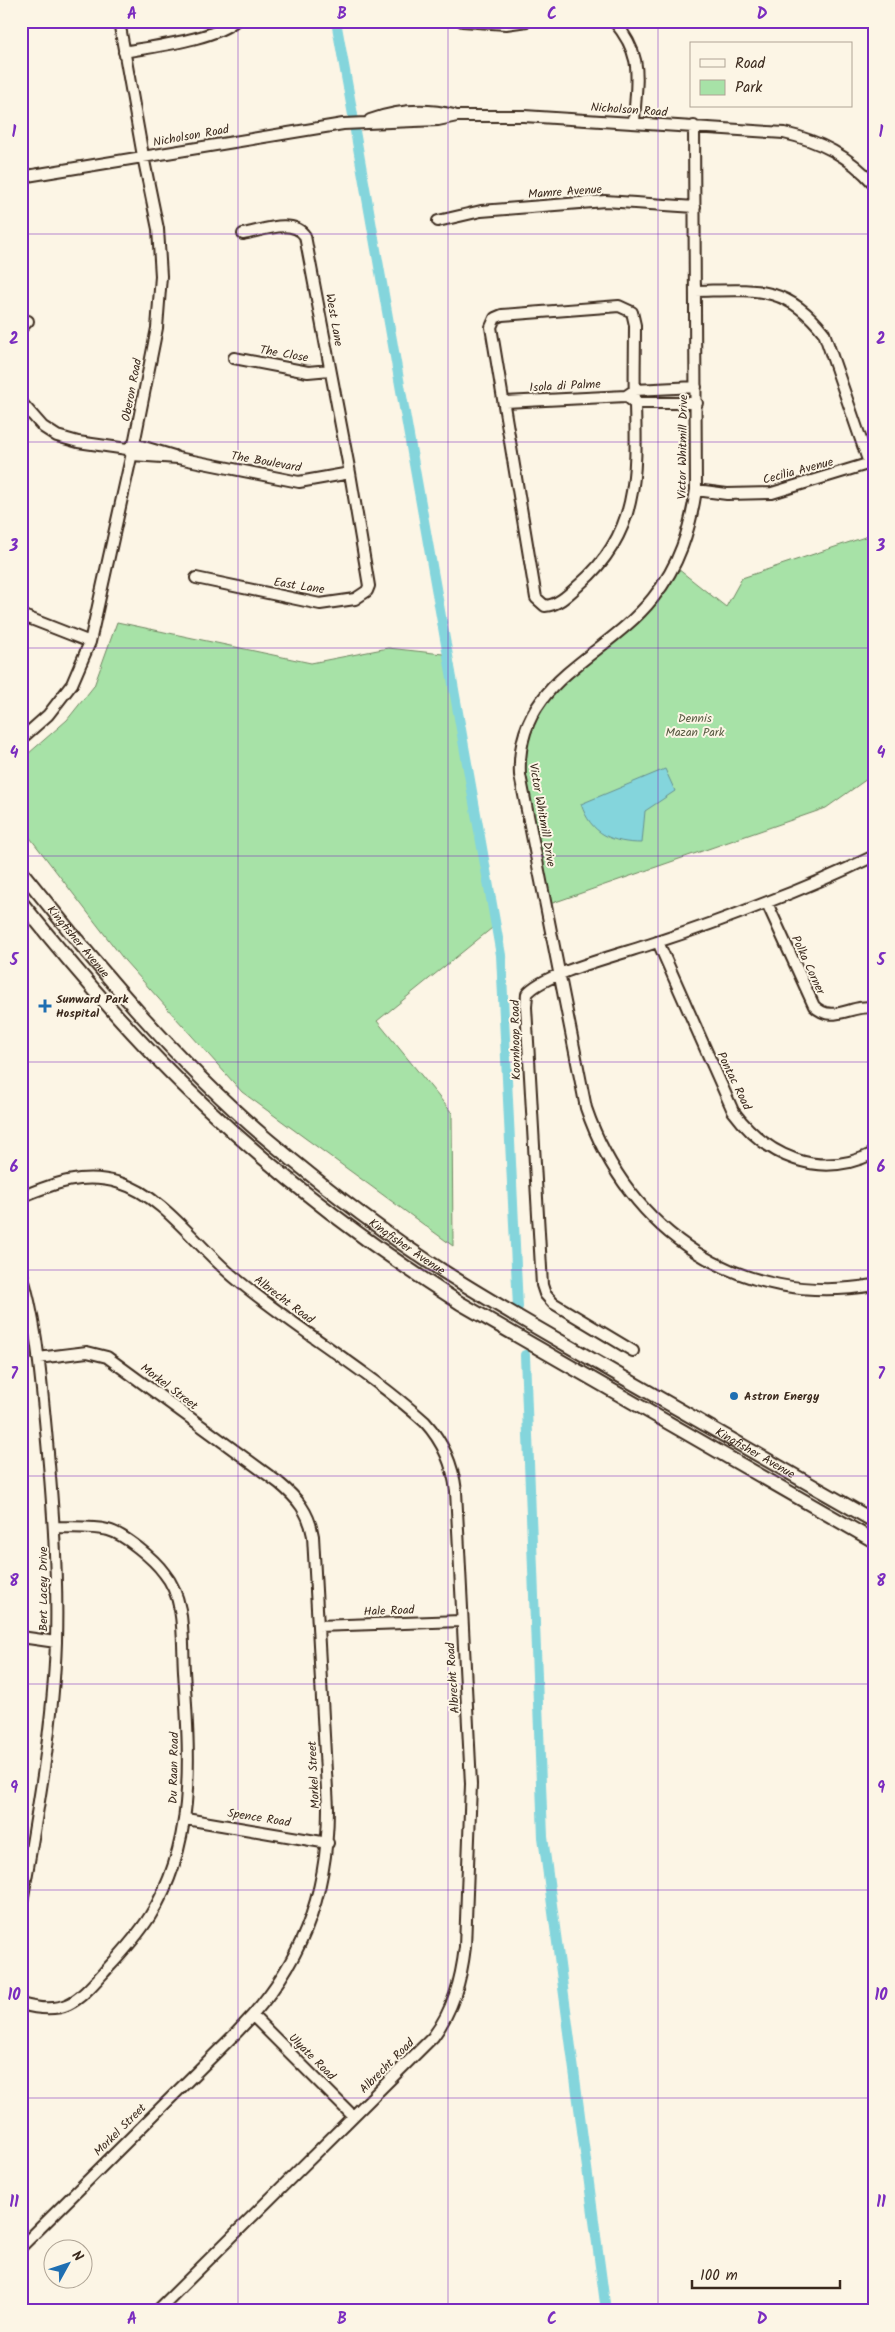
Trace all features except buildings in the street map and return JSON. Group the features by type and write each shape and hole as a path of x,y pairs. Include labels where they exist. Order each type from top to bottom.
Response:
{"street":[{"name":"Oberon Road","path":"21,739 48,714 72,684 90,642 157,328 162,276 158,229 119,21"},
{"path":"124,52 208,35 224,29 235,21"},
{"path":"462,21 506,24 528,21"},
{"path":"614,21 629,41 635,59 634,123"},
{"name":"Nicholson Road","path":"21,177 365,122 388,114 424,110 457,116 524,116 784,133 812,140 849,160 874,184"},
{"name":"Victor Whitmill Drive","path":"694,126 696,490 685,542 674,567 654,598 554,686 531,716 524,732 519,761 520,775 583,1094 592,1126 611,1164 635,1198 652,1217 685,1246 702,1256 763,1281 813,1290 874,1285"},
{"name":"Mamre Avenue","path":"438,221 481,211 605,201 695,207"},
{"name":"West Lane","path":"243,234 292,226 301,230 305,236 350,473"},
{"path":"695,291 745,290 777,295 790,300 812,318 826,340 871,462"},
{"path":"619,306 632,312 635,325 630,393 635,403 636,469 631,498 622,531 608,552 585,580 556,604 545,606 536,598 509,440 505,402 491,331 493,320 502,315 619,306"},
{"name":"The Close","path":"234,358 308,372 330,370"},
{"name":"Isola di Palme","path":"505,402 696,387"},
{"name":"The Boulevard","path":"21,402 43,427 57,436 78,442 131,449 299,482 350,473"},
{"path":"635,403 697,403"},
{"name":"Cecilia Avenue","path":"696,490 754,495 772,494 871,462"},
{"name":"East Lane","path":"196,578 320,604 359,597 369,586 369,576 350,473"},
{"path":"21,616 90,642"},
{"name":"Koornhoop Road","path":"633,1351 553,1303 545,1294 542,1285 526,999 535,987 560,974 658,942 767,903 837,874 874,856"},
{"name":"Kingfisher Avenue","path":"21,871 95,963 163,1039 214,1091 265,1137 356,1210 444,1272 523,1320 874,1521"},
{"name":"Kingfisher Avenue","path":"21,902 108,1004 203,1104 279,1172 341,1221 460,1303 874,1541"},
{"name":"Polka Corner","path":"767,903 814,1006 825,1014 832,1015 859,1007 874,1008"},
{"name":"Pontac Road","path":"658,942 733,1111 748,1131 762,1144 778,1154 815,1164 853,1161 874,1153"},
{"name":"Albrecht Road","path":"21,1197 64,1181 91,1178 121,1183 147,1196 235,1279 425,1422 444,1448 454,1478 471,1784 466,1920 462,1969 450,2011 433,2037 157,2311"},
{"name":"Bert Lacey Drive","path":"21,1271 38,1358 55,1527 56,1642 48,1731 21,1908"},
{"name":"Morkel Street","path":"21,2247 253,2016 278,1985 306,1931 321,1884 328,1843 328,1808 318,1626 311,1527 306,1512 296,1498 107,1358 87,1352 38,1358"},
{"name":"Du Raan Road","path":"21,2004 39,2009 65,2007 84,1993 124,1950 151,1915 162,1894 172,1872 186,1819 189,1769 187,1719 181,1612 176,1594 165,1573 152,1560 118,1534 106,1530 55,1527"},
{"name":"Hale Road","path":"318,1626 461,1621"},
{"path":"21,1637 56,1642"},
{"name":"Spence Road","path":"186,1819 328,1843"},
{"name":"Ulyate Road","path":"253,2016 353,2116"}],"green space":[{"name":"Dennis Mazan Park","path":"874,534 874,774 826,808 544,906 515,771 526,728 551,689 651,601 678,569 726,607 742,578"},
{"path":"117,622 311,663 388,648 452,655 497,924 377,1021 452,1113 453,1246 242,1092 125,961 21,826 21,760 67,720 94,686"}],"water":[{"path":"665,769 675,791 645,811 642,843 621,841 604,835 597,830 585,814 581,804"}],"waterway":[{"path":"336,21 353,115"},
{"path":"355,131 501,955 518,1307"},
{"path":"525,1355 543,1837 606,2311"}],"place":[{"name":"Sunward Park Hospital","path":"45,1006"},
{"name":"Astron Energy","path":"734,1396"}]}
